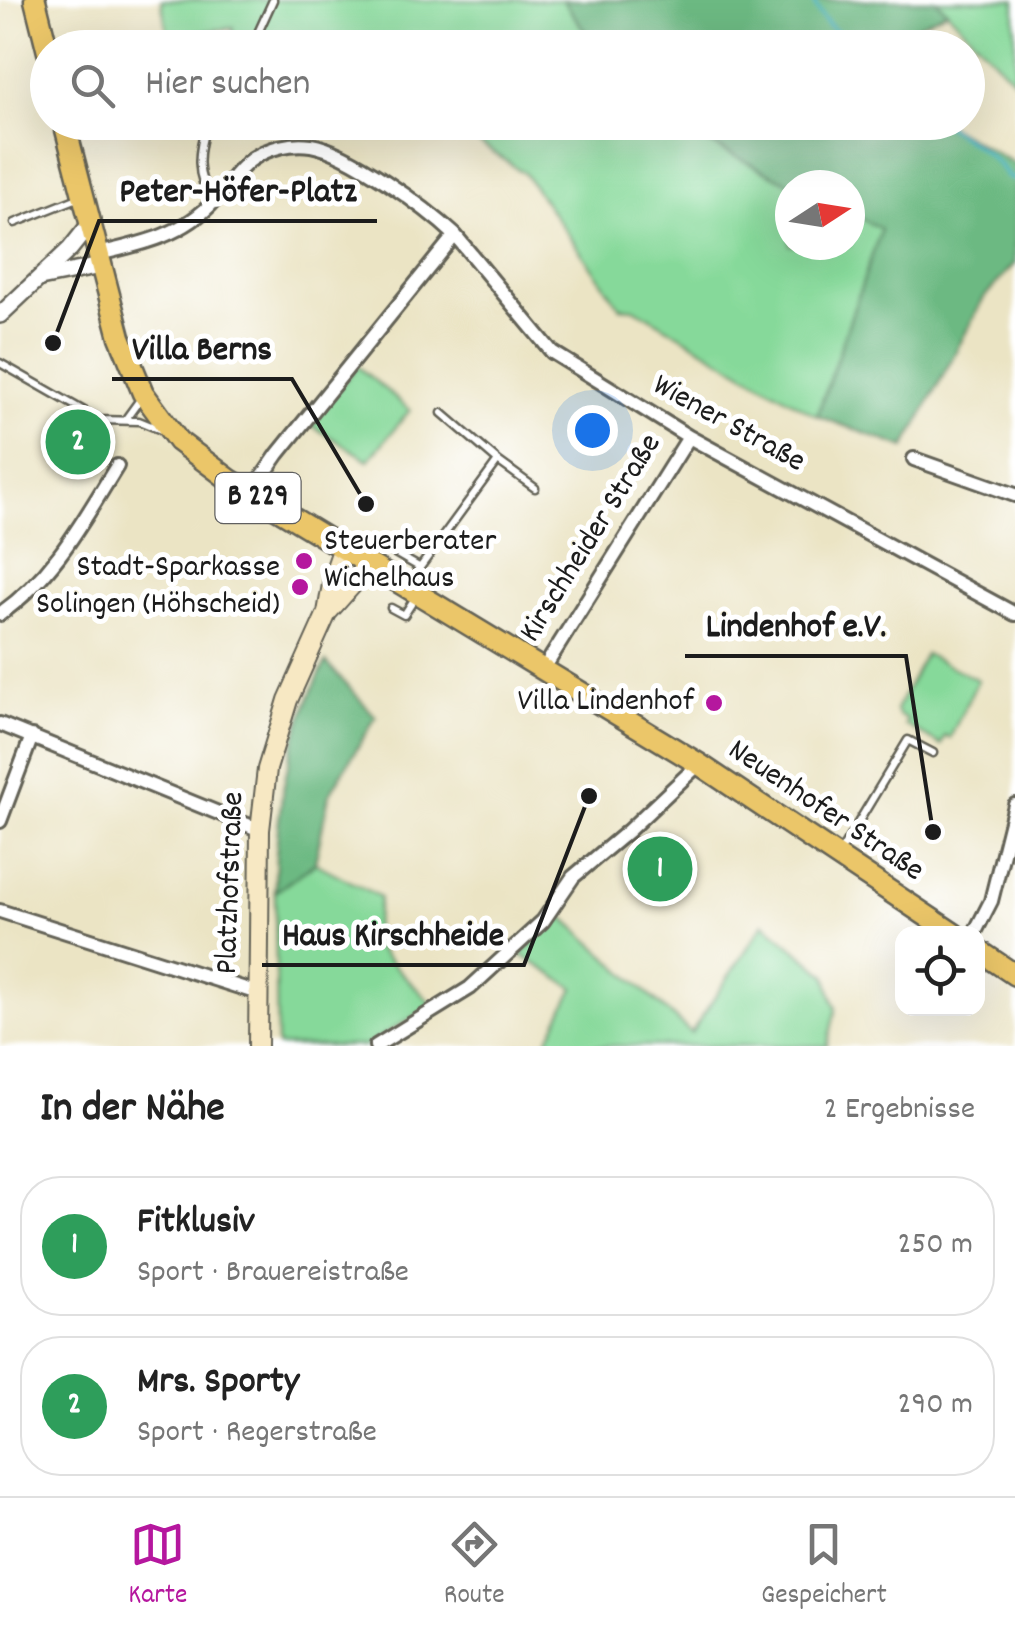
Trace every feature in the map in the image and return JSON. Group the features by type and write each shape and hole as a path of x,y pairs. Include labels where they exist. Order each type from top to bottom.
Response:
{"main road":[{"path":"35,0 42,30"},
{"name":"B 229","path":"69,140 120,337 142,392"},
{"name":"Neuenhofer Straße","path":"142,392 178,441 199,459 342,550 699,764 942,926"},
{"name":"Platzhofstraße","path":"258,1046 260,830 267,769 277,734 326,614 342,550"},
{"name":"Platzhofstraße","path":"326,614 366,564"},
{"path":"985,955 1015,975"}],"street":[{"name":"Wiener Straße","path":"100,260 174,232 214,202 254,158 281,147 316,146 404,194 455,235 552,352 689,437 1015,614"},
{"path":"0,316 70,249 90,224"},
{"path":"251,493 278,454 455,235"},
{"path":"70,249 100,260"},
{"path":"40,278 100,260"},
{"name":"Kirschheider Straße","path":"542,670 689,437"},
{"path":"914,459 1015,494"},
{"path":"0,614 37,585 60,558 117,466"},
{"path":"0,724 260,830"},
{"path":"0,821 32,736"},
{"path":"376,1046 470,988 542,922 572,876 628,831 699,764"},
{"path":"978,926 992,901 1015,805"},
{"path":"0,911 258,993"}],"lane":[{"path":"260,30 274,0"},
{"path":"202,140 198,150 200,172 204,190 214,202"},
{"path":"14,223 84,197"},
{"path":"0,363 100,420 147,423 178,441"},
{"path":"124,421 142,392"},
{"path":"442,413 535,488"},
{"path":"391,608 404,616 419,567 498,460"},
{"path":"386,548 419,567"},
{"path":"838,856 908,740 933,754"}],"green space":[{"path":"161,0 563,0 584,30 233,28 167,30"},
{"path":"563,0 936,0 947,11 908,30 584,30"},
{"path":"936,0 1015,0 1015,81 985,50 985,30 965,30"},
{"path":"474,140 703,140 775,176 775,260 865,260 865,220 882,229 817,416 634,308 620,307 524,173"},
{"path":"703,140 973,140 1015,164 1015,263 984,298 905,448 817,416 881,229 865,221 865,170 775,170 775,176"},
{"path":"357,366 410,410 369,460 309,424"},
{"path":"925,654 978,680 950,738 945,736 941,745 905,725 907,720 896,710"},
{"path":"326,662 376,717 329,795 315,863 275,892 286,774 302,717"},
{"path":"315,863 380,897 372,943 433,1005 365,1046 277,1046 275,892"},
{"path":"560,914 691,1033 764,923 826,975 836,1009 827,1046 545,1046 574,988 521,955"}],"waterway":[{"path":"813,0 834,30"},
{"path":"967,140 1009,178 1015,179"}],"place":[{"name":"Peter-Höfer-Platz","path":"53,343"},
{"name":"Mrs. Sporty","path":"78,442"},
{"name":"Villa Berns","path":"366,504"},
{"name":"Steuerberater Wichelhaus","path":"304,561"},
{"name":"Stadt-Sparkasse Solingen (Höhscheid)","path":"300,587"},
{"name":"Villa Lindenhof","path":"714,703"},
{"name":"Haus Kirschheide","path":"589,796"},
{"name":"Lindenhof e.V.","path":"933,832"},
{"name":"Fitklusiv","path":"660,869"}]}
